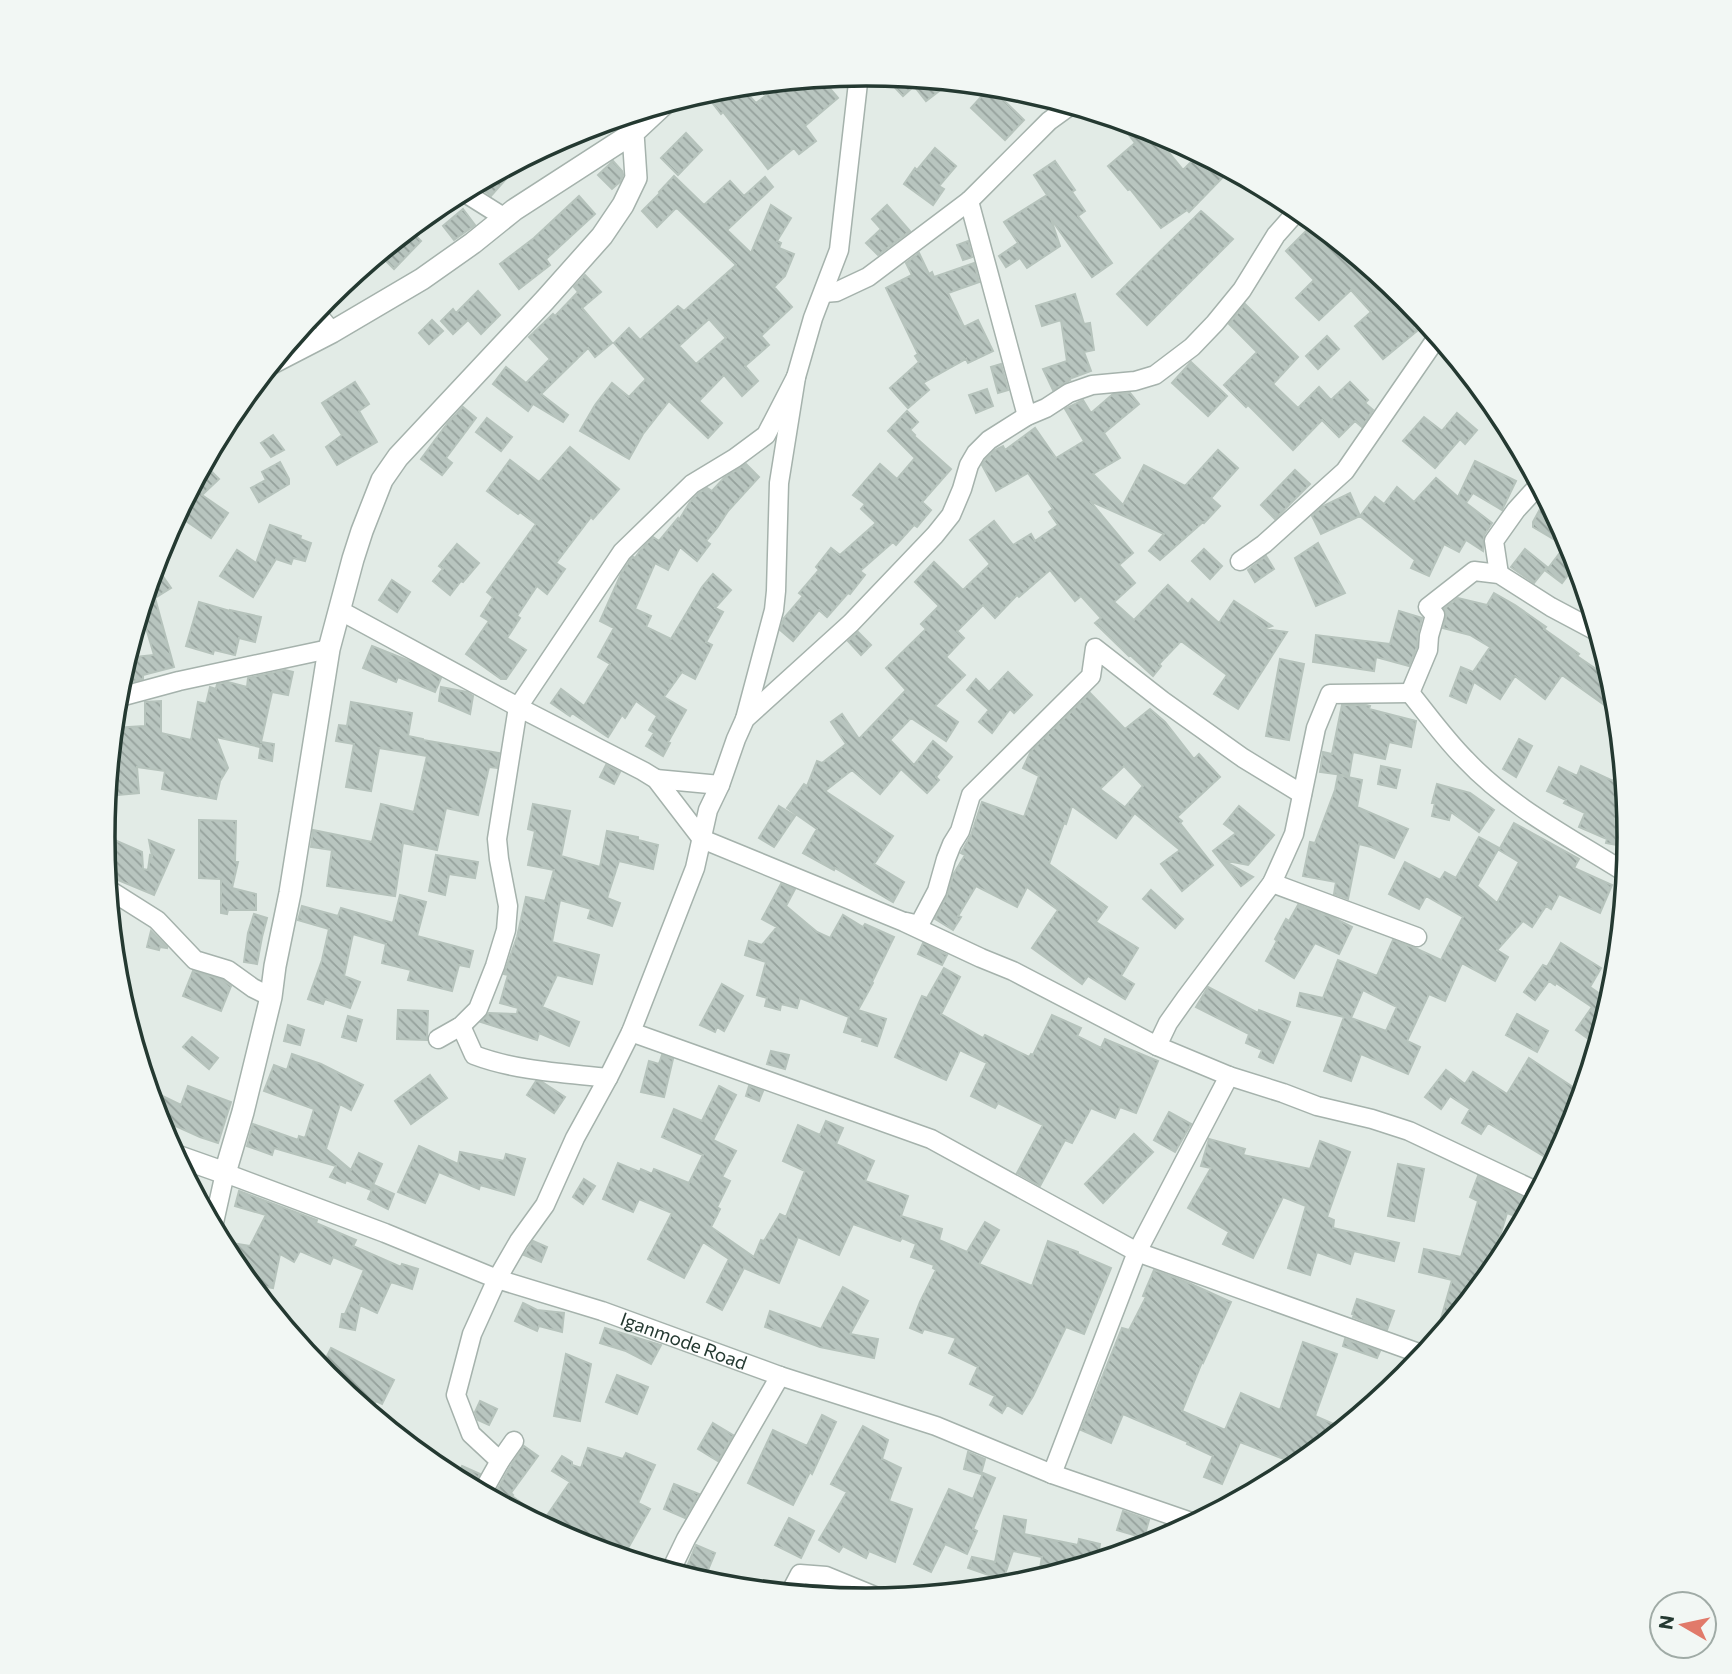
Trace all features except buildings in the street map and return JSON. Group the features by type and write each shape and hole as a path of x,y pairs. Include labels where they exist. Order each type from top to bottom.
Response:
{"street":[{"path":"500,1461 471,1434 456,1395 472,1334 497,1279 519,1241 545,1205 575,1138 631,1032 695,868 708,810 745,719 774,610 780,473 796,377 813,318 839,250 858,86"},
{"path":"824,293 836,292 868,277 969,201 1049,121 1062,112"},
{"path":"293,352 422,279 505,218 633,133 648,119"},
{"path":"216,1214 271,997 329,649 356,550 382,480 397,457 602,236 623,205 636,178 633,133 636,122"},
{"path":"472,197 505,218"},
{"path":"969,201 1027,416"},
{"path":"745,719 851,623 926,544 951,515 969,465 989,440 1069,393 1092,385 1135,381 1155,375 1192,347 1215,323 1242,290 1276,235 1291,218"},
{"path":"322,320 332,332"},
{"path":"1240,561 1264,544 1345,471 1433,344"},
{"path":"438,1039 461,1026 478,1009 506,930 509,906 497,839 518,707 622,552 692,484 766,435 796,377"},
{"path":"1410,693 1427,650 1435,615 1428,607 1474,571 1516,510 1533,492"},
{"path":"1494,541 1499,574"},
{"path":"1474,571 1499,574 1587,626"},
{"path":"340,610 656,779 702,839 904,922 1013,971 1157,1046 1229,1076 1317,1106 1409,1131 1530,1188"},
{"path":"904,922 919,925 931,904 971,795 1091,676 1095,648 1243,758 1302,794"},
{"path":"128,695 178,681 329,649"},
{"path":"1157,1046 1168,1023 1272,883 1293,834 1316,728 1330,694 1410,693"},
{"path":"1410,693 1465,759 1493,784 1553,828 1616,867"},
{"path":"656,779 720,785"},
{"path":"1272,883 1417,937"},
{"path":"117,895 157,920 195,960 228,970 271,997"},
{"path":"461,1026 474,1055 495,1063 608,1078"},
{"path":"631,1032 931,1139 1138,1252 1414,1350"},
{"path":"1052,1474 1138,1252 1229,1076"},
{"name":"Iganmode Road","path":"188,1160 385,1233 497,1279 602,1311 780,1376 936,1426 1052,1474 1181,1519"},
{"path":"674,1563 780,1376"},
{"path":"486,1486 514,1441"},
{"path":"794,1585 800,1574 826,1576 855,1588"}]}
